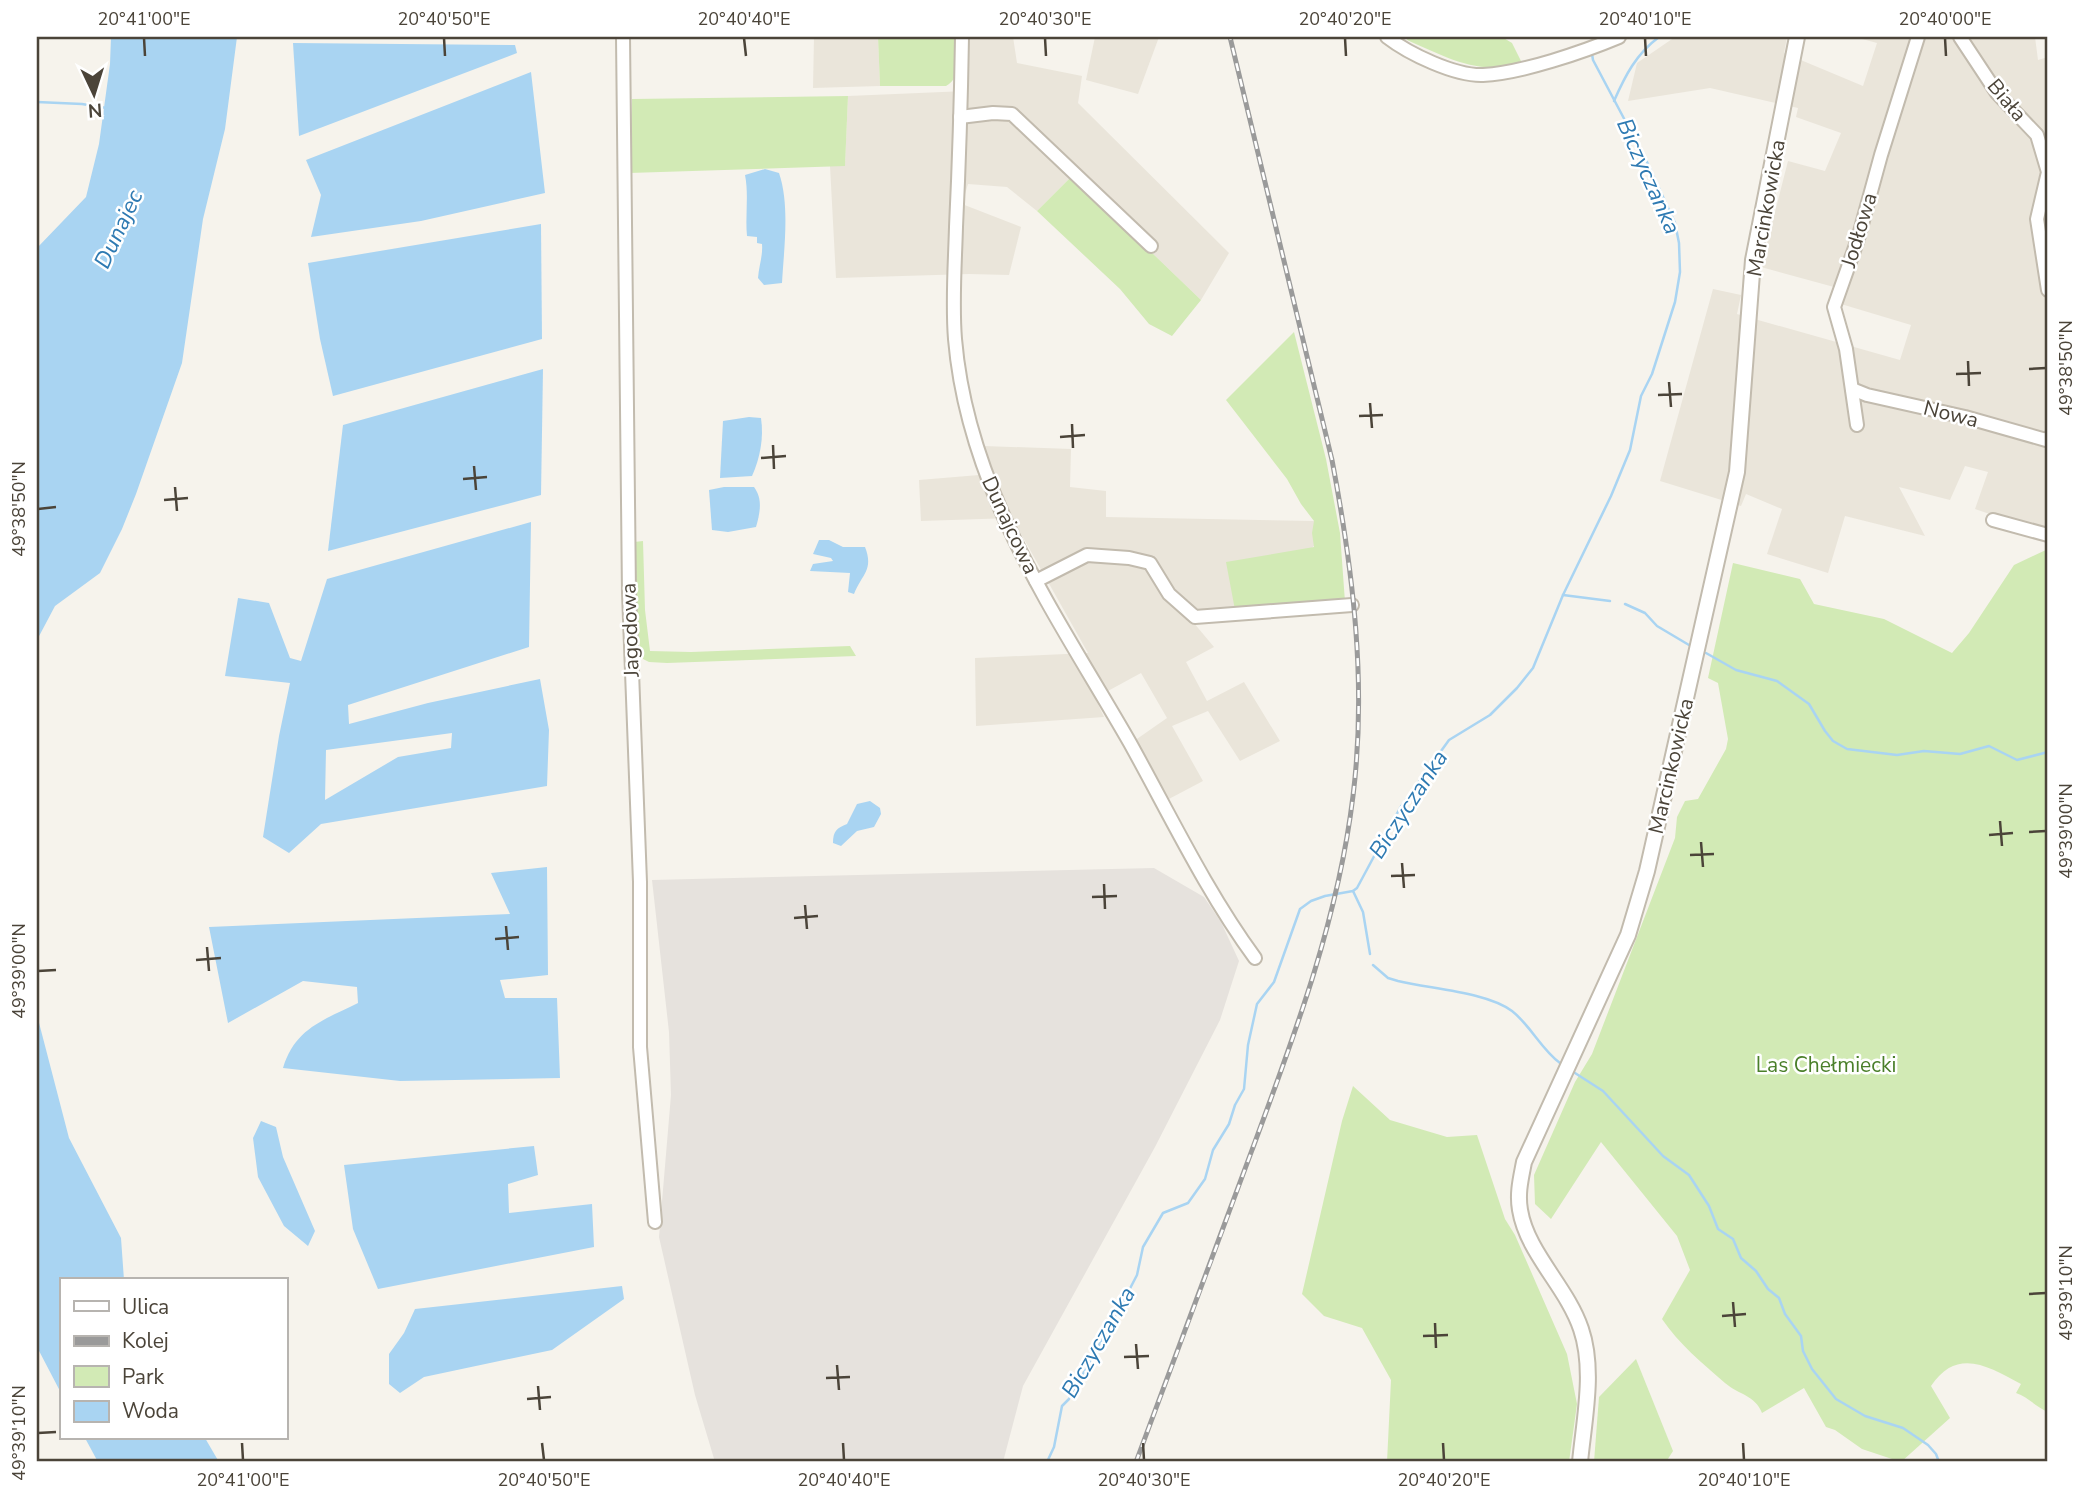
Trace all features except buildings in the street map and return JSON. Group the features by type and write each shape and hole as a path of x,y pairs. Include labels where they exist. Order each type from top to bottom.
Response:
{"street":[{"name":"Jagodowa","path":"624,37 629,593 640,882 640,1047 655,1222"},
{"name":"Dunajcowa","path":"962,37 955,337 962,388 974,441 1004,522 1036,581 1209,887 1255,958"},
{"path":"1387,37 1427,59 1480,75 1576,54 1619,37"},
{"name":"Marcinkowicka","path":"1580,1462 1587,1381 1586,1350 1580,1327 1526,1231 1520,1209 1519,1186 1524,1162 1604,991 1628,935 1641,895 1737,472 1754,260 1797,37"},
{"name":"Jodłowa","path":"1857,425 1846,349 1834,307 1858,239 1918,37"},
{"name":"Biała","path":"1960,37 1997,93 2037,135 2048,172 2038,219 2048,290"},
{"path":"960,117 1012,114 1151,246"},
{"name":"Nowa","path":"1852,389 2046,440 2048,438"},
{"path":"1993,520 2048,535"},
{"path":"1036,581 1087,555 1129,558 1150,563 1169,594 1195,617 1352,605"}],"shaded area":[{"path":"814,37 878,37 880,86 813,88"},
{"path":"967,37 1013,37 1017,63 1082,76 1078,103 1229,253 1201,300 1072,176 1037,211 1007,187 968,184 962,204 1021,227 1009,275 836,278 830,166 845,165 848,96 966,91"},
{"path":"1095,37 1159,37 1138,94 1086,80"},
{"path":"1675,37 1787,37 1784,53 1863,86 1877,43 1855,37 2035,37 2038,60 2048,57 2048,534 1975,509 1988,472 1965,466 1950,500 1899,487 1925,536 1845,516 1828,573 1767,554 1782,509 1746,494 1741,506 1660,481 1713,289 1741,295 1737,314 1900,360 1911,325 1841,304 1845,290 1761,267 1788,161 1825,171 1841,133 1796,117 1798,108 1710,88 1628,101 1637,63"},
{"path":"984,446 1071,449 1070,487 1106,491 1106,517 1314,521 1314,546 1235,610 1188,616 1214,647 1186,662 1207,701 1244,682 1280,741 1240,761 1208,711 1172,726 1203,781 1167,800 1134,741 1167,718 1141,673 1095,698 1104,717 976,726 975,658 1088,653 1012,518 921,521 919,480 991,474"},
{"path":"1154,868 1204,897 1221,922 1239,961 1220,1020 1155,1147 1023,1386 1003,1462 715,1462 695,1395 659,1237 671,1095 669,1032 652,880"}],"green space":[{"path":"878,37 957,37 957,71 946,86 880,86"},
{"path":"1408,37 1502,37 1512,43 1521,61 1507,66 1477,66 1434,52 1407,40"},
{"path":"848,96 845,166 629,173 632,99"},
{"path":"1072,176 1201,300 1172,336 1149,324 1120,289 1037,211"},
{"path":"1294,332 1326,459 1340,533 1345,602 1235,610 1226,562 1314,547 1314,521 1287,479 1226,400"},
{"path":"643,541 645,610 650,651 850,646 856,656 667,663 649,662 641,658 636,614 634,542"},
{"name":"Las Chełmiecki","path":"2048,549 2048,1412 2016,1393 2021,1384 1985,1366 1962,1363 1941,1374 1931,1386 1950,1418 1901,1462 1862,1449 1835,1430 1826,1427 1804,1388 1762,1413 1755,1402 1730,1387 1683,1345 1662,1319 1690,1270 1677,1236 1601,1142 1551,1219 1535,1204 1534,1175 1575,1082 1592,1054 1675,838 1677,817 1685,801 1698,799 1726,749 1728,739 1718,683 1708,678 1733,563 1800,579 1814,604 1884,619 1952,653 1969,633 2014,565"},
{"path":"1353,1086 1390,1120 1447,1137 1477,1135 1505,1219 1515,1235 1567,1354 1577,1404 1569,1462 1387,1462 1391,1380 1362,1328 1324,1316 1302,1294 1342,1121"},
{"path":"1636,1359 1673,1451 1666,1462 1594,1462 1599,1397"}],"water":[{"name":"Dunajec","path":"111,37 237,37 225,129 203,219 182,363 136,494 100,573 55,606 37,640 37,248 86,197 99,144"},
{"path":"293,43 515,45 517,53 299,136"},
{"path":"531,72 545,193 421,221 311,237 321,195 306,160"},
{"path":"765,169 779,173 785,227 782,283 764,285 758,278 762,244 757,243 757,237 747,236 745,175"},
{"path":"541,224 542,339 333,396 320,339 308,263"},
{"path":"543,369 541,495 328,551 343,425"},
{"path":"761,418 762,425 761,448 752,476 720,478 723,421"},
{"path":"754,487 760,501 756,527 728,532 712,530 709,490"},
{"path":"531,522 529,647 348,705 349,724 428,703 540,679 549,730 547,786 321,824 289,853 263,837 290,683 225,676 238,598 269,603 290,658 301,661 327,579","holes":["452,733 451,748 398,757 325,800 326,750"]},
{"path":"819,540 829,540 843,547 865,547 868,567 854,594 848,592 850,573 810,571 813,564 833,561 831,558 813,554"},
{"path":"870,801 880,808 881,814 874,827 857,831 841,846 833,843 835,833 847,824 857,804"},
{"path":"547,867 548,975 500,980 505,998 557,998 560,1078 400,1081 283,1068 288,1054 303,1034 322,1020 358,1003 357,987 303,981 228,1023 209,927 510,914 491,873"},
{"path":"37,1015 69,1138 121,1238 124,1278 60,1278 60,1391 37,1347"},
{"path":"261,1121 276,1127 283,1157 315,1231 308,1246 284,1226 258,1177 253,1138"},
{"path":"534,1146 538,1175 508,1184 509,1213 592,1204 594,1247 378,1289 353,1229 344,1165"},
{"path":"622,1286 624,1299 552,1350 424,1377 400,1393 389,1384 389,1354 404,1333 415,1309"},
{"path":"86,1440 206,1440 219,1462 98,1462"}],"waterway":[{"path":"1614,101 1632,66 1659,37"},
{"name":"Biczyczanka","path":"1047,1462 1054,1447 1062,1406 1069,1399 1137,1275 1143,1247 1163,1213 1188,1203 1205,1179 1213,1150 1229,1124 1244,1089 1248,1045 1257,1004 1274,982 1300,909 1311,901 1357,888 1400,808 1449,740 1490,715 1533,668 1563,595 1630,450 1641,396 1652,374 1675,302 1680,272 1679,243 1675,223 1647,162 1592,54"},
{"path":"37,102 106,108"},
{"path":"1563,595 1610,601"},
{"path":"1625,604 1645,613 1657,626 1689,645"},
{"path":"1706,653 1736,670 1777,681 1809,704 1833,741 1847,749 1897,755 1924,751 1960,754 1989,746 2017,760 2048,752"},
{"path":"1353,891 1363,912 1370,954"},
{"path":"1373,965 1388,978 1474,995 1501,1005 1519,1017 1560,1063"},
{"path":"1575,1073 1603,1091 1663,1156 1689,1175 1709,1206 1718,1229 1733,1239 1741,1258 1779,1298 1785,1314 1801,1336 1803,1351 1812,1369 1836,1399 1865,1416 1903,1428 1928,1445 1939,1462"}],"railway":[{"path":"1136,1462 1268,1107 1313,976 1326,932 1346,842 1357,754 1359,711 1356,627 1340,502 1230,37"}]}
